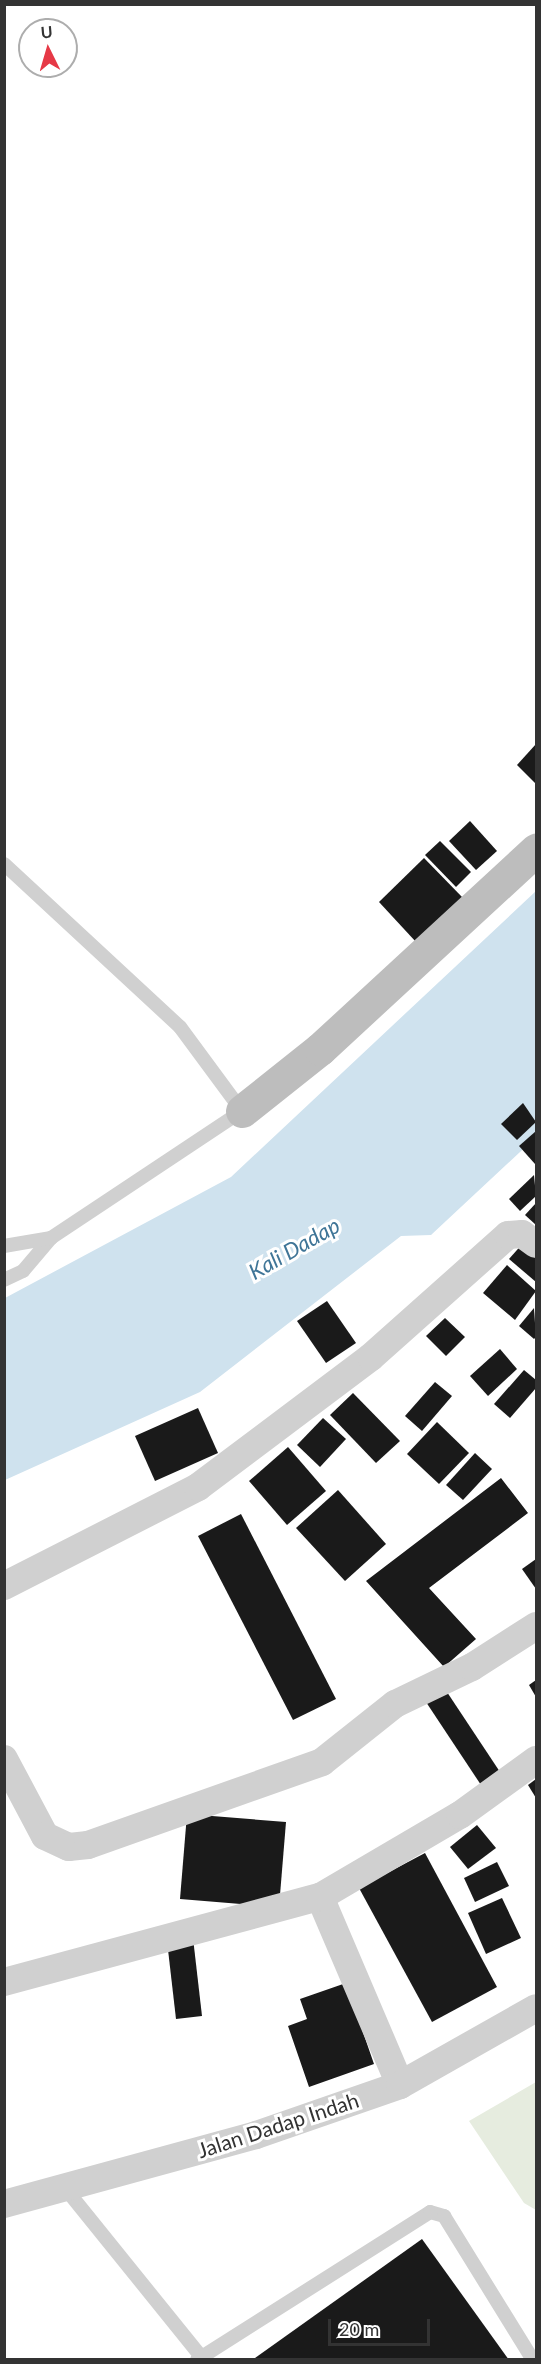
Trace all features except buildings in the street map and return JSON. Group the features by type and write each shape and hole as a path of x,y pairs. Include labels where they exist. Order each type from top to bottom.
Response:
{"street":[{"path":"242,1112 320,1049 537,850"},
{"path":"4,1586 198,1486 371,1357 508,1234 522,1234 537,1244"},
{"path":"4,1760 45,1836 69,1847 88,1845 322,1762 395,1704 472,1667 537,1626"},
{"path":"4,1982 320,1897 460,1815 537,1760"},
{"path":"320,1897 400,2085"},
{"name":"Jalan Dadap Indah","path":"4,2204 256,2134 400,2085 537,2008"}],"lane":[{"path":"4,864 180,1027 242,1112 51,1238 23,1271 4,1280"},
{"path":"4,1246 51,1238"},
{"path":"65,2188 201,2358 430,2212 444,2216 533,2360"}],"shaded area":[{"path":"536,2082 536,2210 524,2203 469,2121"}],"water":[{"name":"Kali Dadap","path":"536,891 536,1137 431,1235 401,1236 200,1392 5,1480 5,1298 231,1177"}]}
